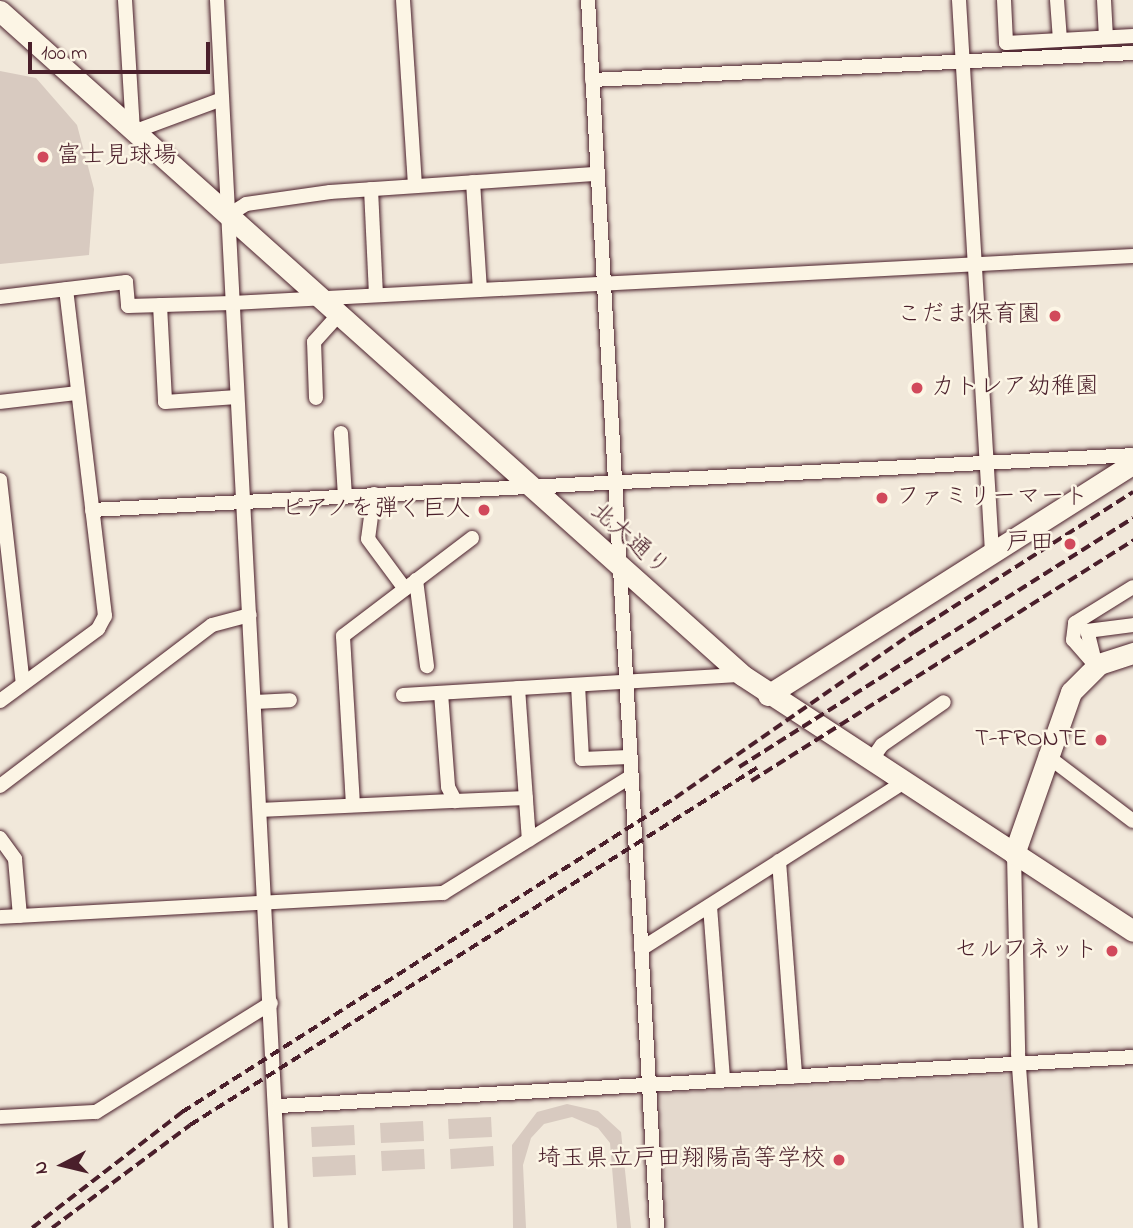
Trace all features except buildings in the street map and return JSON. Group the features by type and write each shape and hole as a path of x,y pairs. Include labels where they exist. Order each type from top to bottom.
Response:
{"street":[{"path":"125,0 133,132 222,99"},
{"path":"217,0 254,702 279,1106 281,1228"},
{"path":"403,0 415,186"},
{"path":"588,0 657,1228"},
{"path":"959,0 992,553"},
{"path":"1003,0 1006,43 1133,36"},
{"path":"1057,0 1060,40"},
{"path":"1104,0 1106,37"},
{"name":"北大通り","path":"0,11 619,568 742,675 870,762 1133,931"},
{"path":"592,80 1133,53"},
{"path":"228,216 246,204 370,189 597,174"},
{"path":"473,182 480,289"},
{"path":"370,189 376,294"},
{"path":"0,297 126,282 128,306 232,303 1133,256"},
{"path":"0,701 98,629 104,616 66,289"},
{"path":"160,305 165,402 237,397"},
{"path":"316,397 314,342 338,316"},
{"path":"0,402 77,393"},
{"path":"341,433 345,496"},
{"path":"92,510 1133,455"},
{"path":"768,695 1133,463"},
{"path":"0,480 4,547 23,684"},
{"path":"374,494 368,539 410,584 427,666"},
{"path":"353,805 343,636 472,538"},
{"path":"1096,666 1073,640 1075,622 1133,587"},
{"path":"0,786 212,625 250,615"},
{"path":"1096,666 1088,629 1133,625"},
{"path":"1031,1228 1014,854 1046,755 1070,692 1096,666 1133,653"},
{"path":"403,695 742,675"},
{"path":"578,685 582,759 629,757"},
{"path":"518,688 529,840"},
{"path":"441,692 448,787 455,801"},
{"path":"254,702 290,700"},
{"path":"870,762 882,745 944,702"},
{"path":"1046,755 1133,821"},
{"path":"0,917 443,893 630,777"},
{"path":"642,949 903,783"},
{"path":"261,810 526,798"},
{"path":"0,838 15,859 20,916"},
{"path":"779,861 795,1076"},
{"path":"710,906 723,1080"},
{"path":"0,1117 96,1112 271,1003"},
{"path":"279,1106 1133,1057"}],"shaded area":[{"name":"富士見球場","path":"0,71 36,78 77,125 94,189 89,255 0,264"},
{"name":"埼玉県立戸田翔陽高等学校","path":"1013,1075 1022,1228 665,1228 656,1093"},
{"path":"567,1104 598,1111 621,1132 631,1228 617,1228 610,1143 598,1128 572,1117 544,1124 531,1138 523,1165 526,1228 513,1228 512,1145 537,1112"},
{"path":"491,1117 492,1137 449,1139 448,1119"},
{"path":"423,1121 424,1141 381,1143 380,1123"},
{"path":"354,1125 355,1145 312,1147 311,1127"},
{"path":"493,1146 494,1166 451,1169 450,1149"},
{"path":"424,1149 425,1169 382,1171 381,1151"},
{"path":"355,1155 356,1175 313,1177 312,1157"}],"railway":[{"path":"32,1228 182,1112 675,798 914,632 1133,492"},
{"path":"739,767 1133,518"},
{"path":"751,781 1133,540"},
{"path":"52,1228 190,1125 758,767"}],"place":[{"name":"富士見球場","path":"43,157"},
{"name":"こだま保育園","path":"1055,316"},
{"name":"カトレア幼稚園","path":"917,388"},
{"name":"ファミリーマート","path":"882,498"},
{"name":"ピアノを弾く巨人","path":"484,510"},
{"name":"戸田","path":"1070,544"},
{"name":"T-FRONTE","path":"1101,740"},
{"name":"セルフネット","path":"1112,951"},
{"name":"埼玉県立戸田翔陽高等学校","path":"839,1160"}]}
